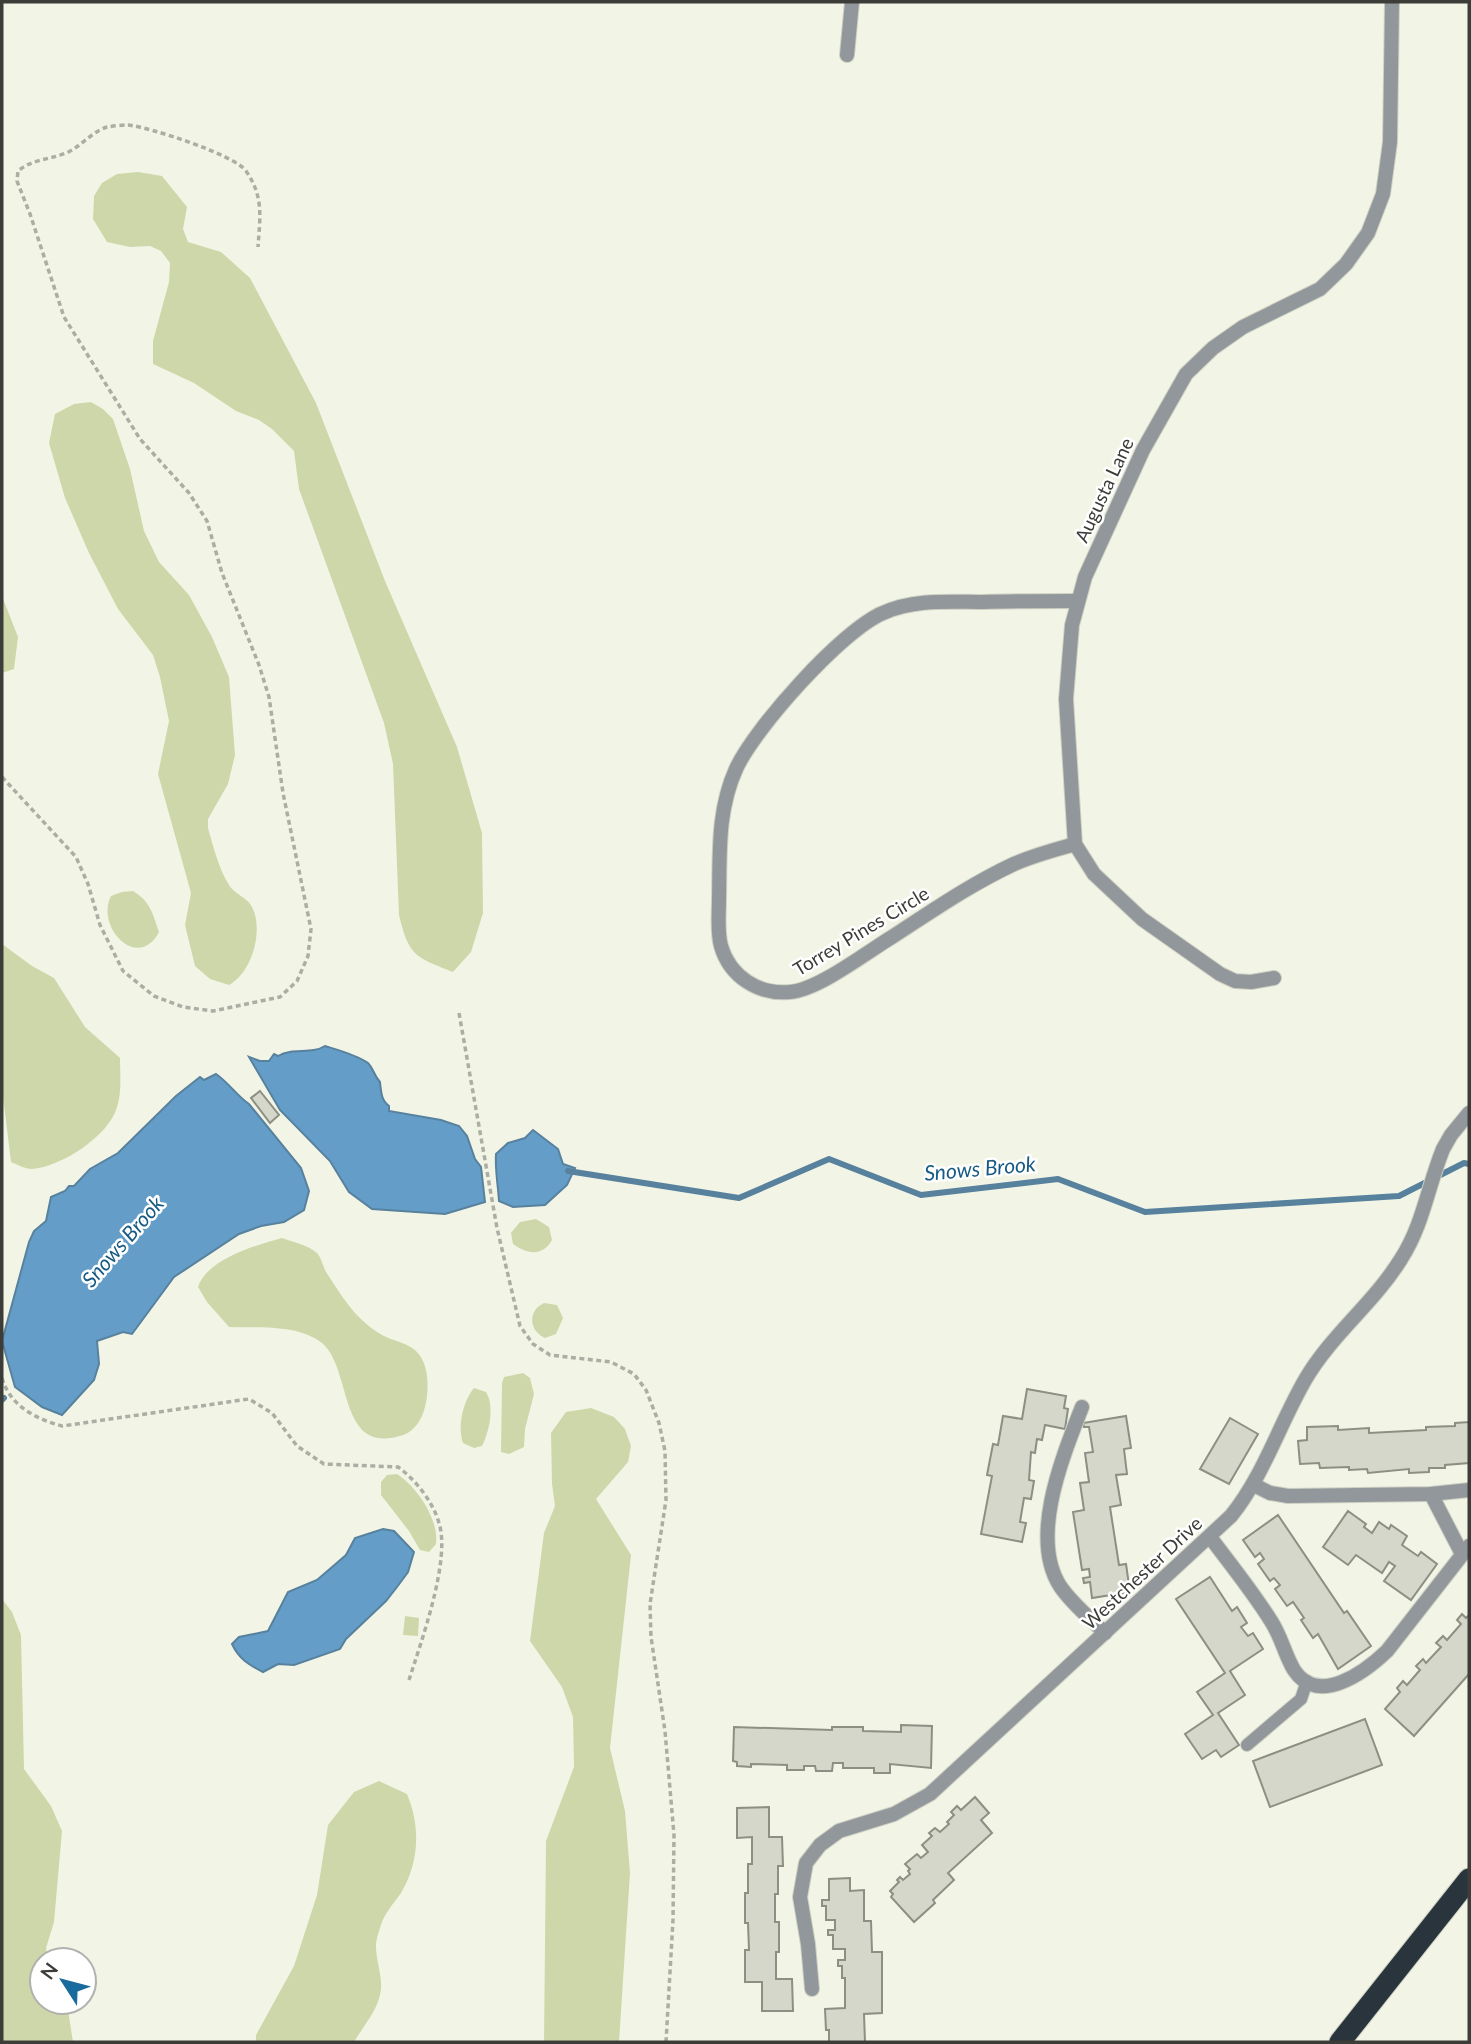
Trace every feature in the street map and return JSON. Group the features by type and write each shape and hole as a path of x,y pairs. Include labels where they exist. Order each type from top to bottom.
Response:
{"highway":[{"path":"1340,2042 1469,1879"}],"street":[{"path":"847,55 852,2"},
{"name":"Augusta Lane","path":"1274,978 1251,982 1235,981 1220,974 1134,913 1094,874 1075,844 1066,699 1072,625 1085,577 1143,450 1186,374 1213,348 1242,327 1320,289 1346,264 1368,233 1383,194 1390,142 1392,2"},
{"name":"Torrey Pines Circle","path":"1075,844 1014,864 960,894 834,973 794,992 766,991 753,986 730,965 721,946 720,825 728,787 737,766 764,725 823,660 859,627 881,613 903,606 937,602 1077,601"},
{"name":"Westchester Drive","path":"811,1989 808,1944 800,1897 806,1863 820,1845 839,1830 894,1814 930,1794 1231,1516 1254,1485 1291,1406 1314,1365 1390,1277 1410,1245 1436,1167 1451,1135 1469,1113"},
{"path":"1082,1407 1061,1461 1048,1529 1048,1548 1059,1584 1072,1602 1105,1633"},
{"path":"1254,1485 1270,1493 1288,1496 1431,1494 1469,1490"},
{"path":"1210,1537 1264,1609 1278,1631 1296,1672 1307,1681 1322,1686 1338,1684 1364,1672 1387,1651 1466,1550 1431,1494"}],"lane":[{"path":"1247,1745 1301,1699 1307,1681"}],"path":[{"path":"2,777 76,857 88,884 100,925 122,971 154,996 183,1007 213,1011 280,997 297,981 308,956 311,929 283,793 269,697 259,665 222,573 207,521 189,493 140,439 64,317 17,181 18,171 28,163 75,149 90,136 106,128 126,125 154,130 244,167 256,188 261,206 258,247"},
{"path":"459,1013 497,1228 520,1326 533,1344 550,1355 611,1362 634,1374 646,1390 659,1423 665,1451 666,1500 650,1604 651,1637 665,1731 674,1835 673,1920 666,2042"},
{"path":"2,1378 14,1400 39,1420 62,1426 249,1399 272,1413 297,1446 324,1464 398,1467 427,1497 440,1523 442,1542 434,1601 409,1680"}],"green space":[{"path":"138,172 162,176 187,207 183,229 188,242 221,252 250,278 316,403 385,581 457,747 482,833 483,913 471,952 453,972 416,954 406,940 399,915 393,764 384,723 299,489 294,451 259,420 236,411 194,383 153,364 153,341 169,282 170,263 161,251 150,246 130,247 107,242 93,219 94,196 102,183 117,174"},
{"path":"91,402 113,419 130,469 144,531 159,562 189,595 212,637 229,677 235,755 228,784 208,819 208,828 225,879 252,907 257,927 250,961 229,985 210,979 195,966 185,925 191,893 158,774 169,721 153,655 118,609 89,553 65,498 49,443 55,414 74,404"},
{"path":"2,596 18,637 14,669 2,673"},
{"path":"133,891 147,904 159,932 150,943 140,948 121,941 109,920 111,896"},
{"path":"2,944 54,978 85,1027 120,1058 119,1101 104,1129 70,1156 32,1169 11,1162 2,1088"},
{"path":"536,1219 549,1227 552,1240 548,1245 540,1251 530,1252 513,1244 511,1233 520,1222"},
{"path":"282,1238 317,1253 338,1290 361,1319 382,1335 413,1348 421,1356 428,1386 426,1401 420,1420 407,1433 382,1438 367,1434 349,1407 332,1355 322,1343 290,1330 229,1327 207,1302 198,1287 211,1269 234,1255"},
{"path":"544,1303 557,1305 563,1318 556,1334 545,1338 536,1331 532,1321 535,1311"},
{"path":"523,1373 530,1378 534,1394 525,1429 524,1447 509,1454 501,1452 502,1383 504,1377"},
{"path":"474,1388 486,1392 491,1412 482,1446 474,1448 463,1443 461,1422 464,1407"},
{"path":"591,1408 614,1417 625,1429 631,1446 628,1462 596,1499 631,1555 610,1748 625,1811 630,1873 619,2042 544,2042 546,1841 574,1767 573,1717 562,1687 530,1641 544,1533 555,1506 551,1433 566,1412"},
{"path":"397,1474 419,1495 430,1514 436,1544 429,1552 420,1550 381,1495 381,1482 387,1475"},
{"path":"2,1599 12,1612 21,1635 24,1769 51,1806 62,1831 54,1922 47,1946 28,1946 28,2016 69,2016 73,2042 2,2042"},
{"path":"405,1616 419,1618 418,1636 403,1635"},
{"path":"379,1781 407,1794 412,1806 416,1845 412,1870 401,1893 384,1917 378,1936 376,1952 381,1989 374,2010 354,2042 256,2042 256,2035 294,1966 317,1895 328,1825 354,1792"}],"water":[{"path":"325,1046 368,1063 380,1082 389,1111 459,1126 467,1136 475,1159 481,1167 485,1202 445,1214 372,1209 349,1192 330,1161 280,1110 249,1057 269,1061 274,1054 278,1056"},
{"path":"216,1074 249,1104 301,1168 309,1191 304,1210 284,1222 239,1234 174,1277 132,1334 123,1332 97,1341 99,1364 94,1380 62,1415 42,1407 15,1387 2,1341 29,1242 34,1231 46,1221 51,1197 65,1191 69,1186 74,1186 90,1169 118,1153 176,1096 200,1077 204,1080"},
{"path":"533,1130 558,1149 563,1164 575,1168 567,1185 545,1205 513,1207 499,1201 496,1154 508,1143 525,1138"},
{"path":"383,1529 394,1531 414,1552 408,1572 386,1601 346,1639 340,1649 294,1665 278,1664 263,1672 241,1658 232,1644 239,1637 268,1631 288,1592 317,1580 346,1555 355,1538"}],"building":[{"path":"260,1091 279,1115 270,1123 251,1098"},
{"path":"1027,1389 1066,1396 1064,1408 1068,1409 1065,1429 1045,1425 1042,1440 1037,1439 1035,1453 1031,1452 1029,1480 1034,1481 1031,1499 1024,1498 1020,1522 1026,1523 1022,1542 981,1534 992,1476 987,1475 993,1444 998,1445 1003,1416 1022,1419"},
{"path":"1126,1416 1131,1448 1124,1449 1127,1474 1116,1475 1121,1505 1110,1507 1119,1565 1126,1564 1130,1592 1092,1598 1090,1582 1084,1583 1083,1578 1090,1577 1089,1569 1082,1570 1073,1512 1084,1510 1080,1483 1089,1482 1085,1453 1093,1452 1089,1427 1084,1427 1083,1423"},
{"path":"1230,1418 1258,1434 1229,1484 1200,1469"},
{"path":"1469,1422 1469,1463 1429,1468 1429,1472 1409,1473 1409,1469 1368,1473 1367,1469 1320,1468 1319,1463 1300,1464 1298,1441 1307,1440 1307,1427 1338,1426 1338,1430 1369,1428 1369,1433 1426,1430 1426,1427 1455,1426 1455,1423"},
{"path":"1348,1511 1366,1524 1364,1527 1372,1533 1379,1522 1389,1529 1391,1525 1407,1536 1402,1545 1418,1556 1421,1552 1437,1564 1411,1600 1384,1581 1395,1566 1389,1562 1382,1573 1356,1555 1348,1565 1323,1547"},
{"path":"1278,1515 1344,1613 1347,1611 1371,1646 1338,1669 1318,1634 1313,1638 1293,1602 1287,1606 1275,1589 1280,1585 1274,1578 1270,1581 1258,1564 1264,1559 1260,1553 1255,1557 1243,1540"},
{"path":"1210,1577 1232,1611 1237,1607 1247,1623 1241,1627 1248,1636 1253,1633 1263,1649 1230,1671 1245,1695 1218,1713 1239,1745 1221,1757 1216,1750 1202,1759 1185,1734 1213,1715 1197,1692 1225,1673 1176,1599"},
{"path":"1462,1614 1466,1618 1469,1615 1469,1674 1414,1736 1385,1709 1400,1692 1397,1688 1403,1681 1407,1685 1420,1670 1416,1666 1423,1659 1426,1663 1441,1647 1436,1643 1443,1636 1447,1640 1461,1624 1457,1620"},
{"path":"1365,1719 1382,1765 1270,1807 1253,1761"},
{"path":"901,1725 932,1726 931,1768 890,1764 890,1773 874,1773 874,1768 843,1768 843,1763 833,1763 832,1771 816,1771 815,1766 804,1766 804,1770 787,1770 787,1765 737,1766 737,1762 733,1761 734,1727 832,1730 832,1727 863,1727 863,1731 901,1732"},
{"path":"975,1797 989,1813 981,1820 992,1833 948,1873 954,1880 933,1900 935,1903 914,1922 891,1897 893,1894 890,1891 900,1877 903,1880 910,1874 910,1869 905,1864 917,1854 921,1858 928,1852 922,1845 932,1836 929,1833 935,1828 940,1832 949,1824 947,1822 954,1815 951,1812 957,1806 961,1810"},
{"path":"769,1807 769,1837 782,1837 783,1866 778,1866 778,1894 775,1894 775,1922 779,1922 776,1979 792,1979 793,2011 762,2011 762,1982 745,1982 745,1950 749,1950 748,1923 745,1923 745,1893 748,1893 748,1864 752,1864 752,1837 737,1838 737,1808"},
{"path":"850,1878 850,1891 864,1890 864,1921 871,1921 872,1952 882,1952 882,2013 864,2014 865,2042 829,2042 825,2009 845,2008 845,1978 842,1978 842,1966 838,1966 838,1960 845,1960 845,1949 833,1949 833,1935 828,1935 828,1930 835,1930 835,1920 826,1920 826,1906 822,1906 822,1900 829,1900 829,1879"}],"waterway":[{"name":"Snows Brook","path":"568,1171 739,1198 829,1159 921,1195 1058,1179 1145,1212 1399,1196 1464,1163 1469,1164"}]}
